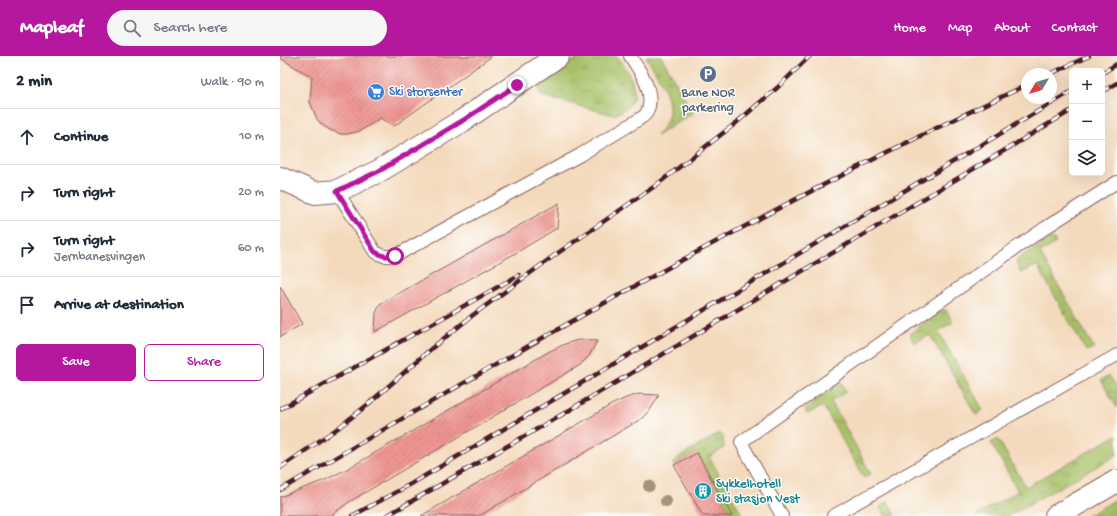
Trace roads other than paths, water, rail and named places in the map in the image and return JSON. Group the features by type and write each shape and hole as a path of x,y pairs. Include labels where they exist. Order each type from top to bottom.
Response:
{"street":[{"path":"280,178 315,193 337,191 379,171 462,121 558,56"},
{"path":"1056,516 1117,481"}],"lane":[{"path":"337,191 375,252 384,256 395,256 580,154 647,114 650,96 646,84 630,56"},
{"path":"782,516 741,442 1044,228 1117,182"},
{"path":"833,516 1117,355"}],"railway":[{"path":"280,468 338,428 366,406 432,348 473,315 555,255 655,186 736,123 777,88 810,56"},
{"path":"1057,71 1089,56"},
{"path":"1105,71 1117,64"},
{"path":"1105,90 1117,83"},
{"path":"280,490 556,330 649,278 836,178 1021,88"},
{"path":"352,516 411,484 1069,93"},
{"path":"386,516 563,414 1069,112"},
{"path":"280,409 519,275"}],"place":[{"name":"Bane NOR parkering","path":"708,74"},
{"name":"Ski storsenter","path":"376,92"},
{"name":"Sykkelhotell Ski stasjon Vest","path":"703,491"}]}
